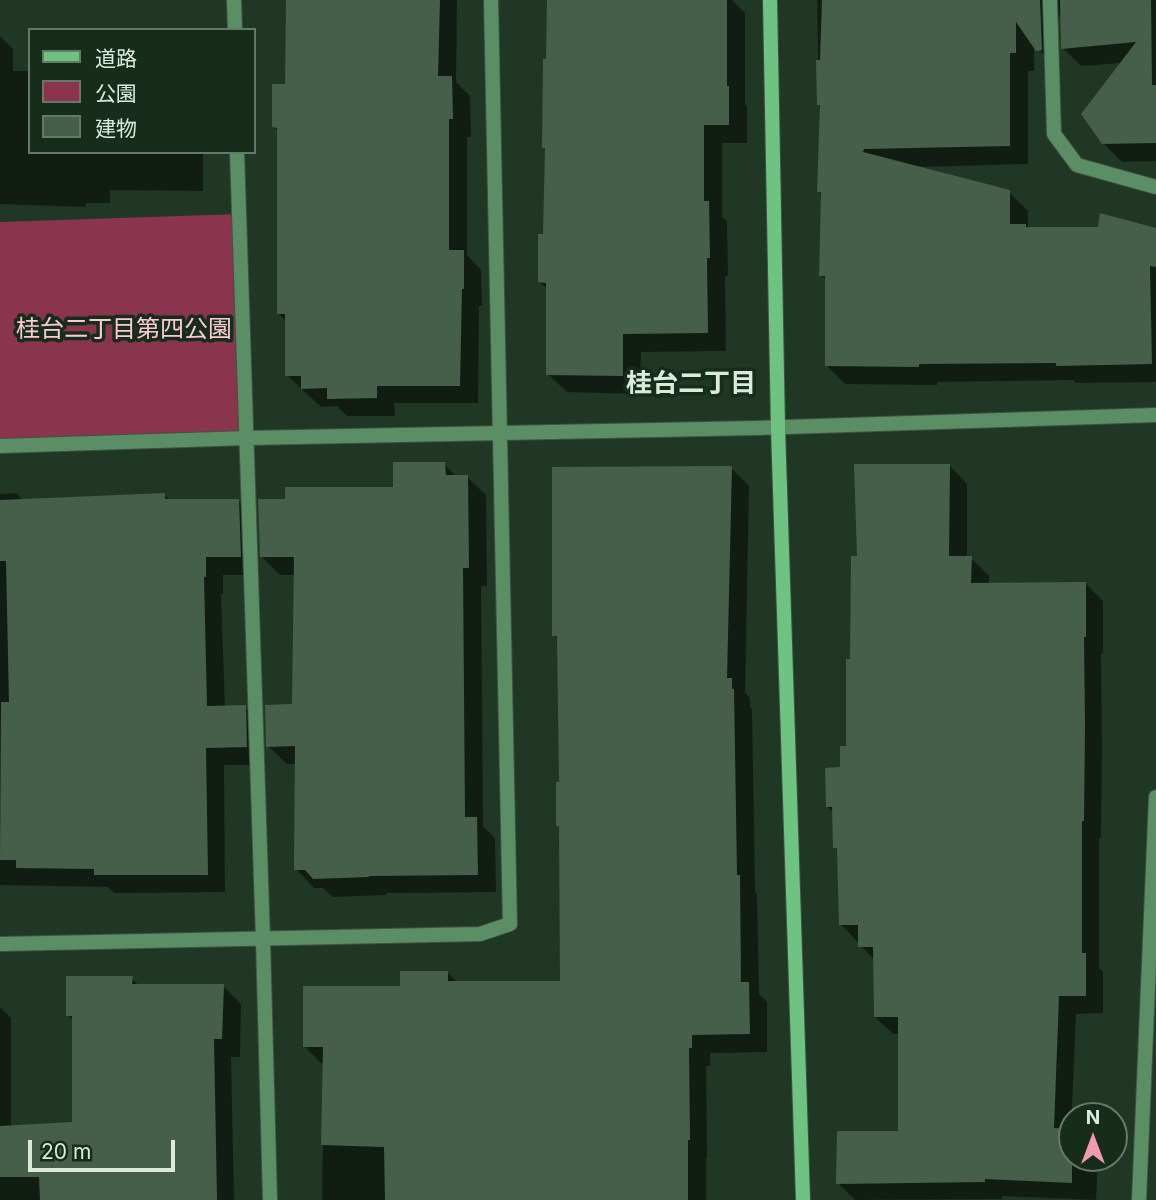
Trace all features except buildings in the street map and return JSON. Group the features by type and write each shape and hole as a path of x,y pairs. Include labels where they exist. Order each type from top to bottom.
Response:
{"street":[{"path":"234,0 235,28"},
{"path":"0,944 480,934 510,924 491,0"},
{"path":"771,0 778,428 803,1200"},
{"path":"1050,0 1054,134 1077,165 1156,187"},
{"path":"237,154 270,1200"},
{"path":"0,446 247,438 778,428 1156,415"},
{"path":"1139,1200 1156,797"}],"green space":[{"name":"桂台二丁目第四公園","path":"239,214 247,438 0,446 0,222"}],"district":[{"name":"桂台二丁目","path":"691,384"}]}
